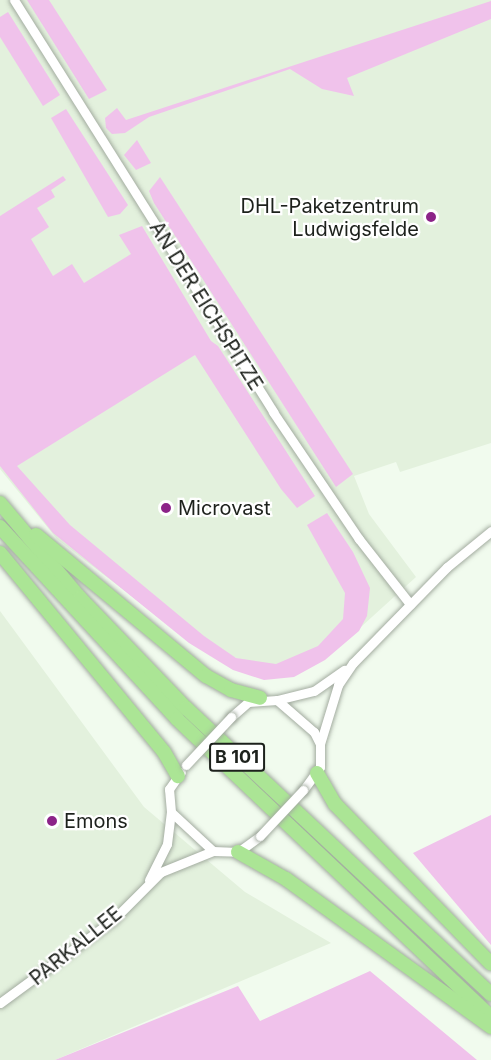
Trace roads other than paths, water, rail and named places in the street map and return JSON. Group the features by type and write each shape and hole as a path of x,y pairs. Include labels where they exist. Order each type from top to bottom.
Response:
{"highway":[{"path":"0,501 63,562 206,676 231,690 260,698"},
{"name":"B 101","path":"0,501 80,598 186,708 491,994"},
{"name":"B 101","path":"0,527 152,694 491,1017"},
{"path":"0,553 182,771"},
{"path":"317,772 335,804 491,964"},
{"path":"238,852 286,879 491,1027"}],"street":[{"name":"AN DER EICHSPITZE","path":"14,0 273,412 359,538 410,604"},
{"path":"147,883 177,863 213,851 238,852 260,836 317,772 320,744 338,685 353,663 410,604 491,531"},
{"path":"147,883 167,844 171,812 169,789 182,771 231,717 248,702 260,698 277,700 314,691 353,663"},
{"path":"277,700 314,732 320,744"},
{"path":"171,812 213,851"},
{"name":"PARKALLEE","path":"0,1003 113,920 147,883"}],"place":[{"name":"DHL-Paketzentrum Ludwigsfelde","path":"431,217"},
{"name":"Microvast","path":"166,508"},
{"name":"Emons","path":"52,821"}]}
